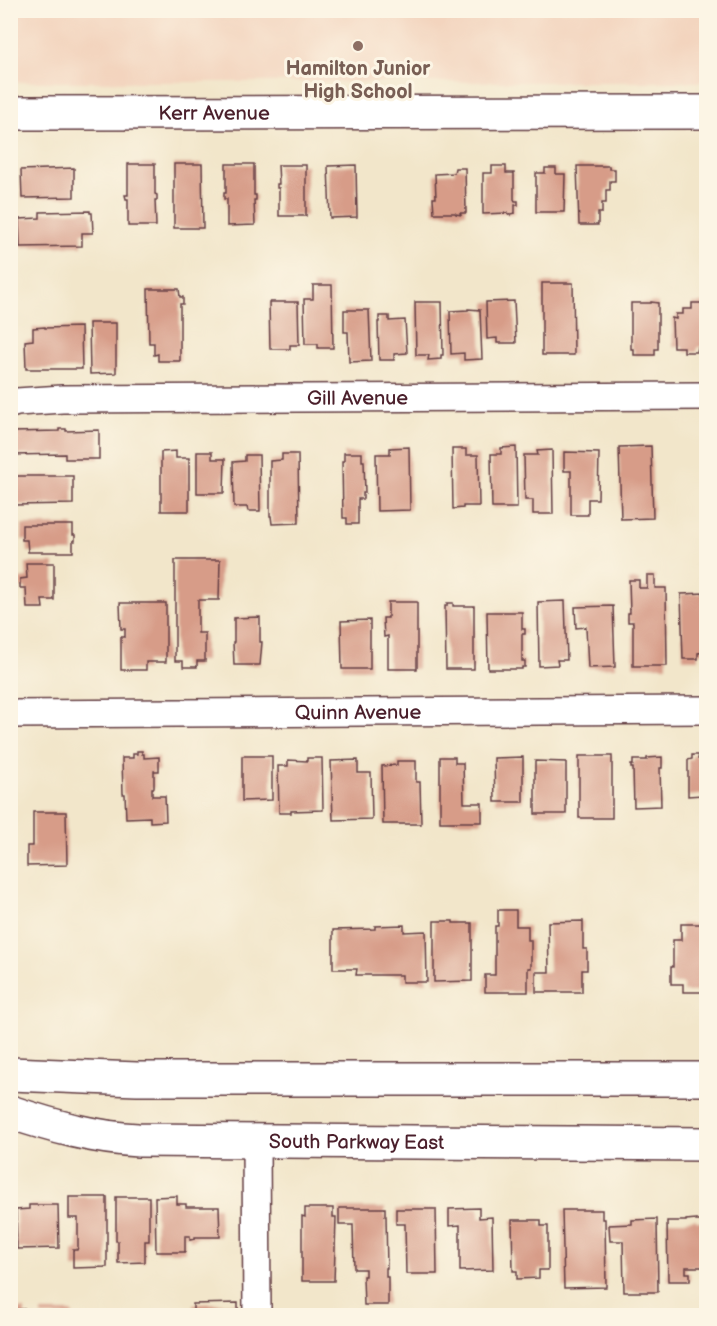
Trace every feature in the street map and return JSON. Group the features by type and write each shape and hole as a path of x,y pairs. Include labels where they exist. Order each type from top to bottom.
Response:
{"main road":[{"name":"Kerr Avenue","path":"10,113 706,112"},
{"path":"10,1074 137,1079 706,1079"},
{"name":"South Parkway East","path":"10,1112 93,1136 114,1139 706,1144"}],"street":[{"name":"Gill Avenue","path":"10,404 62,399 706,396"},
{"name":"Quinn Avenue","path":"10,714 706,710"},
{"path":"256,1141 257,1316"}],"shaded area":[{"name":"Hamilton Junior High School","path":"11,10 706,11 706,82 11,82"}],"building":[{"path":"128,164 155,164 156,226 128,226 128,199 125,195 128,195"},
{"path":"174,164 202,164 203,228 174,228"},
{"path":"226,164 254,164 255,225 227,226 227,199 224,199"},
{"path":"278,165 306,165 306,216 279,216"},
{"path":"356,165 357,217 330,218 328,166"},
{"path":"492,166 506,166 506,173 514,173 514,199 518,201 518,205 515,205 515,213 510,215 507,213 483,214 483,173 492,173"},
{"path":"577,166 609,166 609,169 615,169 615,181 610,181 610,190 606,190 606,203 602,203 602,213 598,213 598,225 579,225"},
{"path":"74,168 74,197 22,198 21,170"},
{"path":"455,168 465,168 466,213 460,213 461,215 434,213 435,174 454,173"},
{"path":"545,168 556,168 556,174 565,174 564,212 536,212 536,173 545,173"},
{"path":"90,211 93,233 82,233 82,246 20,247 19,219 40,218 40,212"},
{"path":"542,283 573,283 574,355 542,355"},
{"path":"313,285 332,285 333,348 318,348 318,344 305,344 304,299 313,299"},
{"path":"148,289 179,289 180,297 183,297 183,304 180,304 180,361 158,361 158,354 154,355 154,343 149,343"},
{"path":"514,301 516,343 497,343 497,338 487,339 486,302"},
{"path":"269,302 298,302 299,345 290,345 290,349 270,349"},
{"path":"415,302 442,302 443,355 441,359 428,360 429,355 416,355"},
{"path":"631,303 658,303 658,349 655,349 655,355 634,355 634,349 631,349"},
{"path":"692,303 706,303 706,347 698,347 697,352 684,352 684,347 673,347 672,318 676,319 676,314 683,314 683,309 692,309"},
{"path":"344,310 369,310 371,361 349,362 348,332 344,332"},
{"path":"480,310 482,359 464,360 464,353 451,354 450,311"},
{"path":"379,316 389,316 389,321 405,320 407,353 394,354 394,360 379,360"},
{"path":"89,323 116,323 116,373 90,374"},
{"path":"81,327 82,369 26,369 25,341 33,340 33,328"},
{"path":"59,429 66,429 66,431 99,430 99,459 65,459 65,454 11,455 12,432 59,431"},
{"path":"651,446 653,518 621,519 619,447"},
{"path":"409,447 410,510 377,511 376,454 390,454 390,448"},
{"path":"516,447 517,508 492,508 491,454 501,454 501,448"},
{"path":"452,449 466,449 466,455 478,455 479,506 463,506 463,508 453,509"},
{"path":"552,450 553,514 533,514 533,500 525,500 524,455 538,455 537,451"},
{"path":"176,451 176,458 189,458 189,511 161,511 161,452"},
{"path":"197,452 212,452 212,459 225,459 224,493 197,493"},
{"path":"564,452 599,453 598,499 588,499 588,515 571,515 571,471 564,471"},
{"path":"344,453 362,453 362,461 364,461 365,493 363,493 363,499 358,499 358,524 347,524 347,518 343,518 342,461 344,461"},
{"path":"282,454 298,454 299,523 272,524 270,516 270,461 282,460"},
{"path":"245,455 259,455 260,511 248,511 247,507 234,507 233,462 245,461"},
{"path":"13,476 73,476 73,504 13,505"},
{"path":"22,525 73,525 75,541 73,541 73,552 28,552 27,540 22,540"},
{"path":"175,560 220,560 219,600 198,600 198,633 205,633 205,661 197,661 197,667 183,667 183,661 175,661"},
{"path":"26,563 54,563 54,600 42,600 43,608 27,608 26,588 20,588 20,579 27,578"},
{"path":"647,575 655,575 655,588 666,588 667,666 633,666 633,622 628,622 629,580 639,580 639,588 647,588"},
{"path":"706,593 706,652 698,653 698,659 683,659 681,594"},
{"path":"565,601 567,660 557,660 558,665 539,666 538,602"},
{"path":"388,602 417,602 417,669 388,669 388,636 384,637 383,618 388,618"},
{"path":"120,603 166,603 166,662 146,662 146,670 121,670 121,637 125,637 125,629 121,629"},
{"path":"447,603 453,603 453,606 474,606 474,669 446,669 445,606"},
{"path":"613,606 615,667 588,668 586,627 576,628 575,607"},
{"path":"487,612 522,612 522,629 525,629 525,634 522,634 522,661 525,661 525,667 522,669 488,669"},
{"path":"260,617 260,642 262,642 260,665 234,665 234,618"},
{"path":"370,620 370,669 342,669 341,621"},
{"path":"137,751 142,751 144,758 159,757 159,771 154,771 152,796 165,796 166,821 150,822 150,817 126,818 122,758 133,758 133,754 137,754"},
{"path":"692,755 699,755 698,759 700,759 700,755 706,755 706,798 702,798 702,795 688,796 688,760 692,759"},
{"path":"242,756 272,756 272,800 242,801"},
{"path":"579,756 612,756 612,818 579,818"},
{"path":"440,757 455,757 455,763 463,763 464,803 482,803 482,822 440,822"},
{"path":"523,757 523,802 495,802 494,758"},
{"path":"662,757 661,806 634,807 633,768 631,768 633,760"},
{"path":"307,758 322,758 323,810 279,813 278,766 288,766 288,760 307,761"},
{"path":"358,760 358,773 371,773 372,819 333,820 331,761"},
{"path":"397,761 416,761 416,782 420,782 421,824 383,824 382,766 397,765"},
{"path":"535,761 566,762 566,814 535,814"},
{"path":"33,812 66,812 67,865 27,866 27,846 33,846"},
{"path":"498,910 516,910 516,926 528,926 528,940 531,940 531,968 528,968 528,992 485,992 485,975 495,975 495,926 498,926"},
{"path":"434,921 472,923 472,981 434,982"},
{"path":"583,921 583,949 587,949 587,970 582,970 582,992 536,992 536,972 549,972 548,922"},
{"path":"681,924 704,924 704,992 683,992 683,984 671,984 673,940 681,940"},
{"path":"404,925 404,932 426,931 427,982 402,982 402,975 356,975 357,969 333,969 333,930 375,929 375,926"},
{"path":"177,1196 177,1204 186,1204 186,1207 219,1207 220,1237 195,1237 190,1240 190,1236 185,1236 185,1252 156,1252 155,1197"},
{"path":"69,1197 107,1197 107,1267 73,1268 73,1250 77,1250 78,1247 78,1218 69,1218"},
{"path":"116,1197 149,1197 149,1241 145,1241 145,1262 118,1263"},
{"path":"29,1205 58,1205 59,1248 17,1249 16,1210 29,1209"},
{"path":"305,1208 333,1208 333,1217 336,1217 334,1281 302,1281 302,1216 305,1217"},
{"path":"339,1208 385,1208 388,1305 364,1305 363,1276 365,1276 365,1269 354,1269 353,1225 339,1225"},
{"path":"479,1208 479,1218 492,1217 493,1270 460,1271 460,1225 449,1226 449,1209"},
{"path":"396,1209 436,1209 437,1274 406,1274 405,1224 396,1224"},
{"path":"562,1210 602,1210 602,1219 605,1219 606,1287 564,1288"},
{"path":"657,1219 658,1292 624,1292 623,1241 610,1241 609,1225 632,1224 632,1220"},
{"path":"696,1219 696,1221 706,1221 706,1267 686,1267 686,1273 690,1273 690,1281 668,1281 667,1221"},
{"path":"512,1220 541,1220 541,1226 548,1226 548,1270 539,1270 539,1278 517,1279 517,1271 513,1271"},
{"path":"238,1303 238,1316 188,1316 188,1313 193,1312 193,1304"},
{"path":"25,1309 25,1316 10,1316 10,1310"},
{"path":"41,1312 72,1312 73,1316 41,1316"}],"place":[{"name":"Hamilton Junior High School","path":"358,46"}]}
